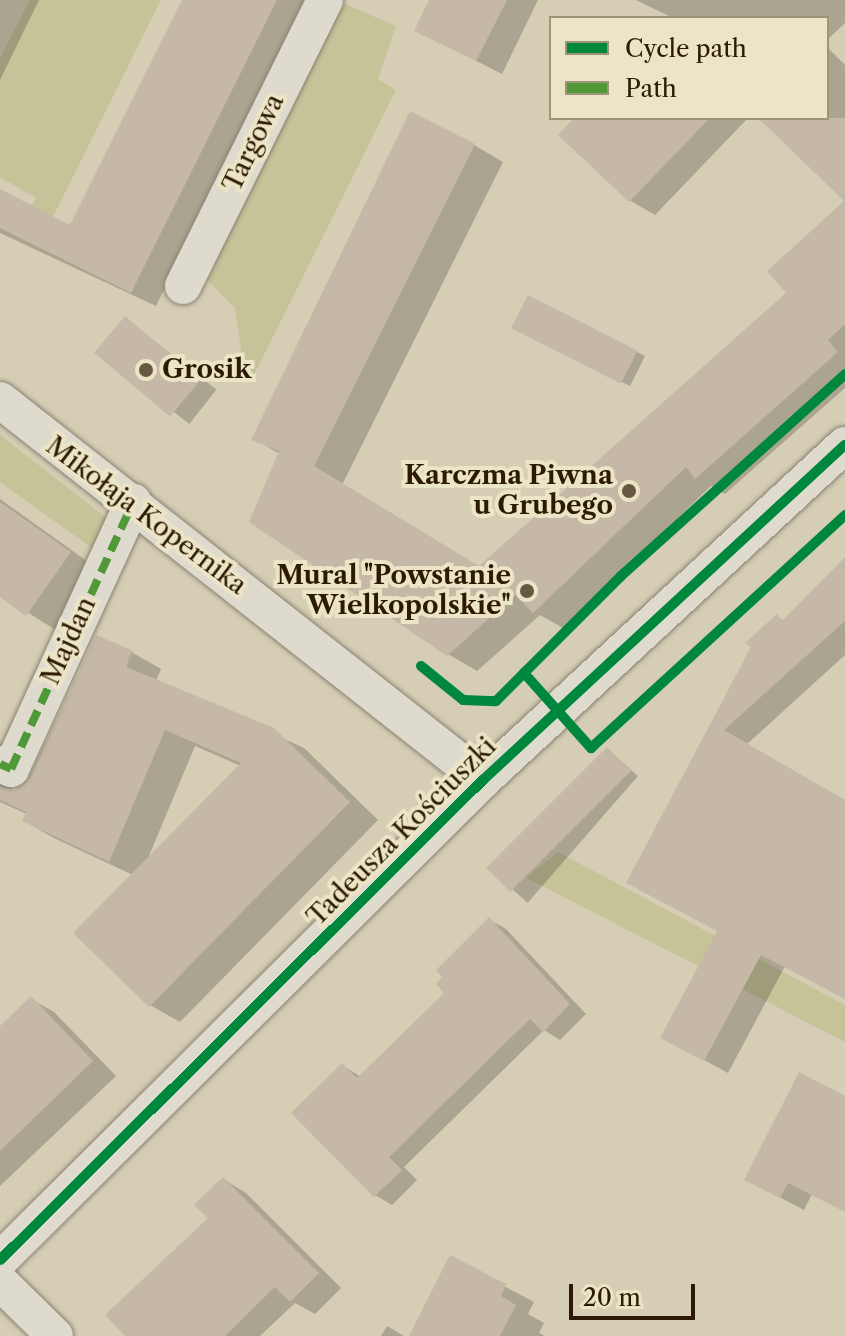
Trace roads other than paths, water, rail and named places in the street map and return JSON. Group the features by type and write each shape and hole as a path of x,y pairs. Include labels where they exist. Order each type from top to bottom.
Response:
{"street":[{"name":"Targowa","path":"183,286 325,0"},
{"name":"Mikołaja Kopernika","path":"0,400 483,780"},
{"name":"Tadeusza Kościuszki","path":"0,1260 483,780 845,445"},
{"name":"Majdan","path":"0,764 11,769 133,502"},
{"path":"0,1282 55,1336"}],"place":[{"name":"Grosik","path":"146,370"},
{"name":"Karczma Piwna u Grubego","path":"629,491"},
{"name":"Mural \"Powstanie Wielkopolskie\"","path":"527,591"}]}
